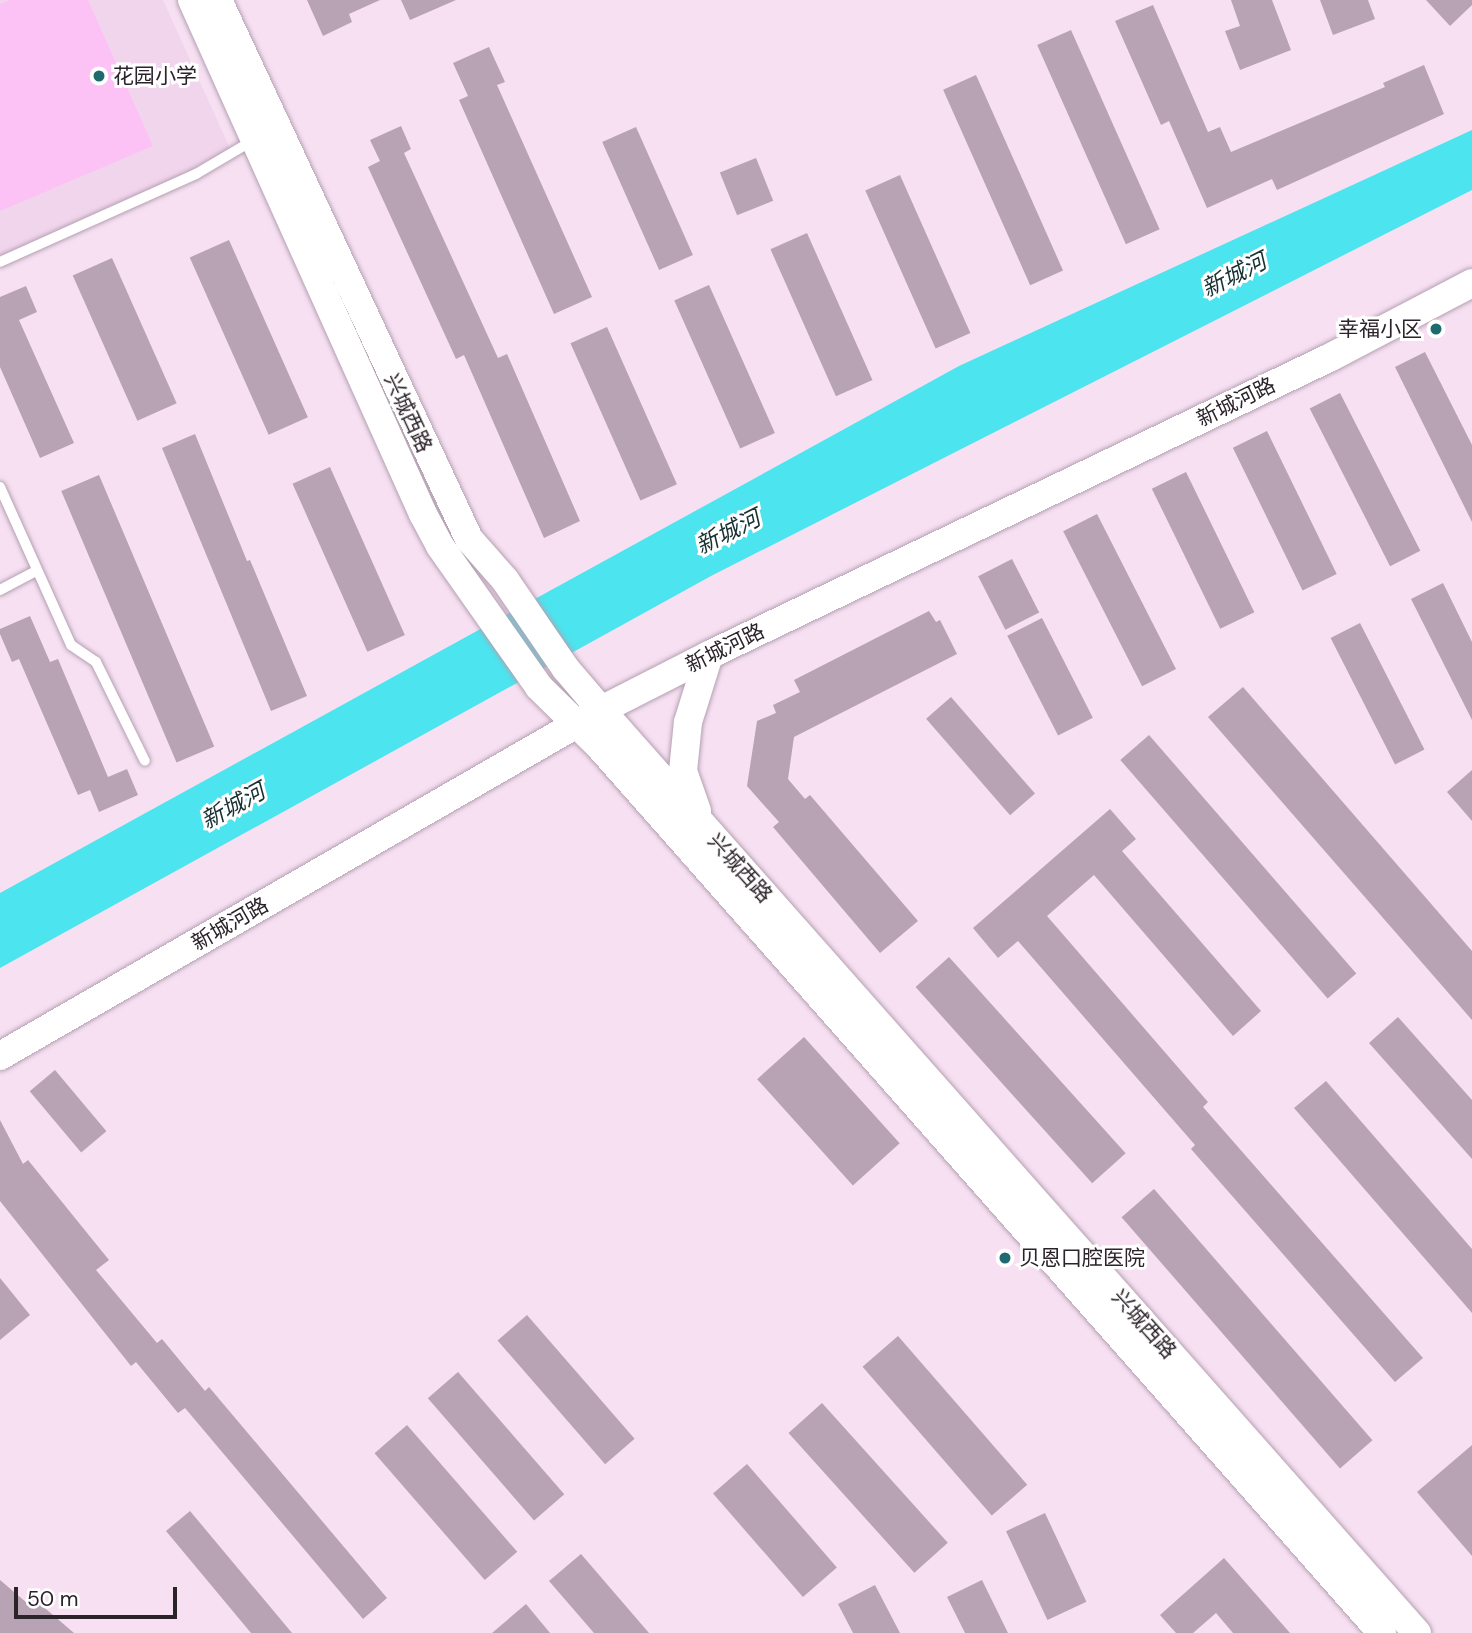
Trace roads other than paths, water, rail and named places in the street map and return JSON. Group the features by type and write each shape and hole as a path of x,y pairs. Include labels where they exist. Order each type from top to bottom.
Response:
{"street":[{"name":"兴城西路","path":"192,0 266,134 469,539 515,595 566,669 1418,1633"},
{"name":"兴城西路","path":"218,0 266,134 423,514 440,546 539,687 577,724 1382,1633"},
{"name":"新城河路","path":"0,1056 601,710 709,654 1331,357 1472,283"},
{"path":"701,823 683,771 688,722 709,654"}],"lane":[{"path":"0,262 196,174 266,134"},
{"path":"0,487 71,645 96,662 145,761"},
{"path":"0,590 36,571"}],"water":[{"name":"新城河","path":"1472,130 1472,190 711,576 0,968 0,893 959,366"}],"place":[{"name":"花园小学","path":"99,76"},
{"name":"幸福小区","path":"1436,329"},
{"name":"贝恩口腔医院","path":"1005,1258"}]}
